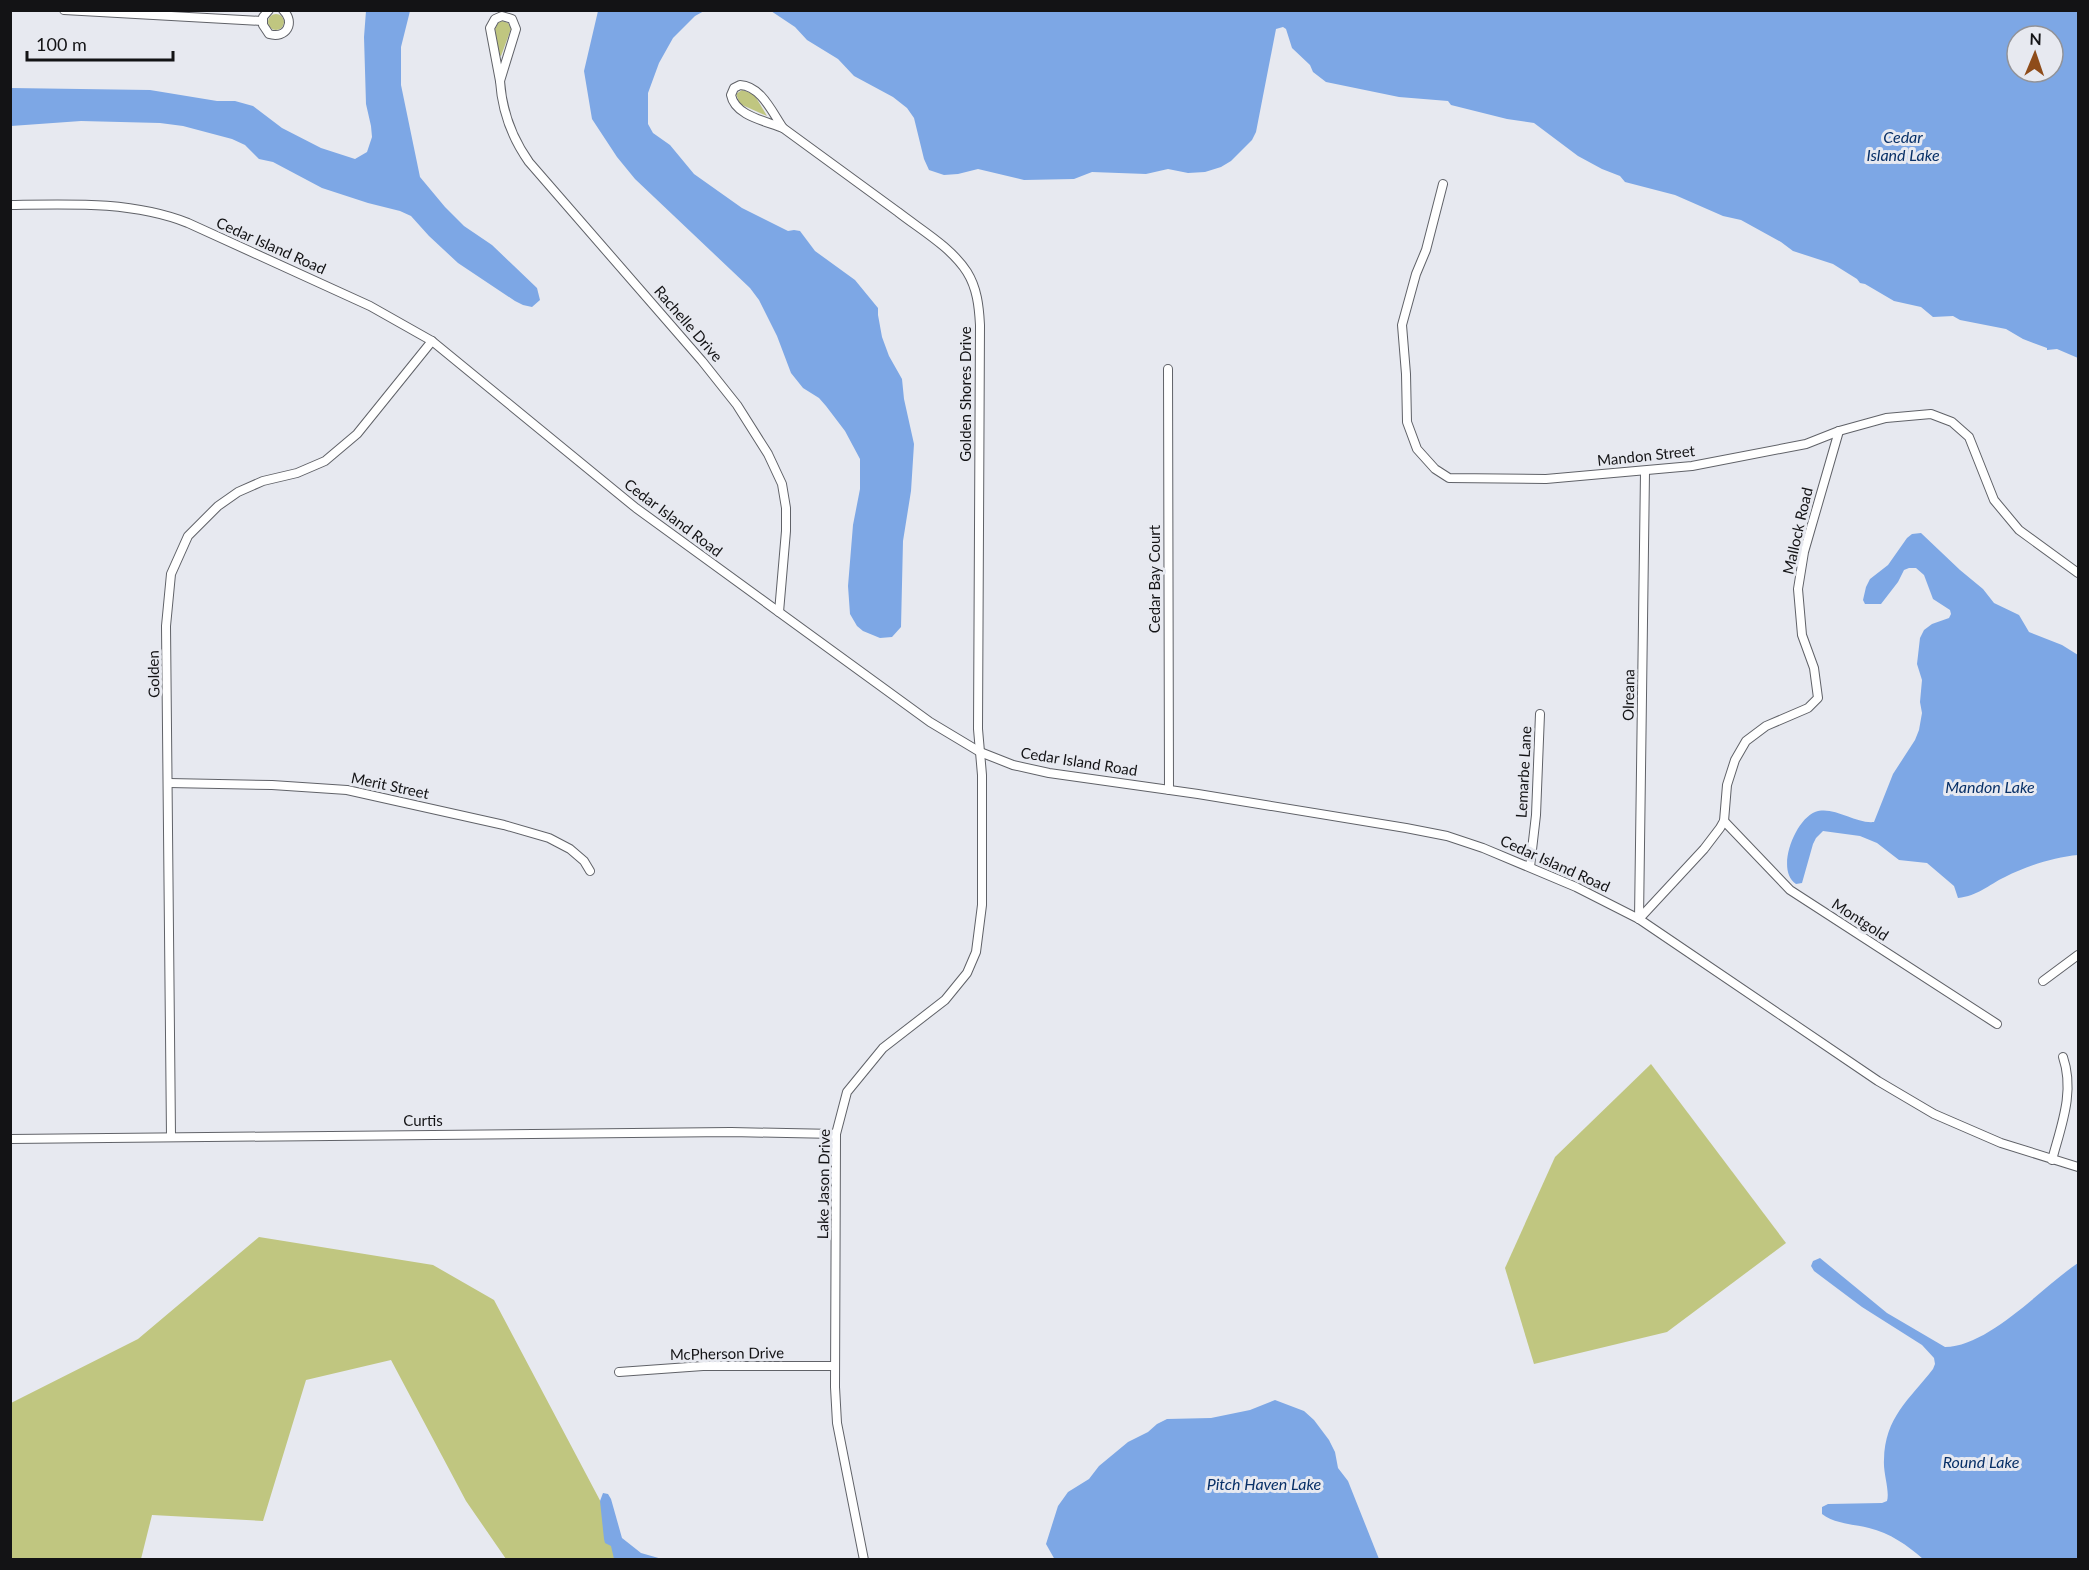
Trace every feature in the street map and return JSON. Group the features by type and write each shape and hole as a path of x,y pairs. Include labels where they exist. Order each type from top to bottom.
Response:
{"street":[{"path":"64,10 262,21"},
{"path":"269,10 262,21 264,28 269,34 277,36 284,33 290,23 283,10"},
{"name":"Rachelle Drive","path":"500,81 516,29 512,19 506,16 495,19 490,28 504,107 511,131 519,147 534,170 702,361 736,405 768,454 782,484 786,508 786,531 779,612"},
{"name":"Golden Shores Drive","path":"783,128 756,91 743,85 734,88 731,95 737,108 783,128 944,248 965,269 976,292 980,325 978,717 980,752"},
{"name":"Mandon Street","path":"1443,184 1426,250 1416,274 1402,326 1407,422 1417,449 1435,469 1449,478 1546,479 1645,472 1692,466 1806,444 1839,431 1886,418 1931,414 1952,422 1969,437 1994,500 2019,530 2079,573"},
{"name":"Cedar Island Road","path":"10,205 109,206 143,209 163,214 188,223 389,315 432,341 630,503 930,722 980,752 1027,769 1434,833 1482,848 1595,896 1639,919 1906,1098 1974,1133 2079,1167"},
{"name":"Golden","path":"171,1136 166,626 171,574 188,536 218,506 238,492 263,482 297,473 325,461 357,434 432,341"},
{"name":"Cedar Bay Court","path":"1168,369 1169,790"},
{"name":"Mallock Road","path":"1724,821 1727,785 1735,760 1746,741 1766,726 1808,708 1818,698 1814,668 1802,635 1798,589 1804,552 1839,431"},
{"name":"Olreana","path":"1639,919 1645,472"},
{"name":"Lemarbe Lane","path":"1530,867 1536,815 1540,714"},
{"name":"Lake Jason Drive","path":"864,1560 837,1423 835,1366 836,1134 847,1092 883,1048 945,1000 968,973 976,952 982,905 980,752"},
{"name":"Merit Street","path":"169,783 272,785 346,790 504,825 549,838 570,849 584,861 590,871"},
{"path":"1639,919 1710,842 1724,821"},
{"name":"Montgold","path":"1724,821 1790,890 1997,1024"},
{"path":"2043,981 2079,955"},
{"path":"2052,1160 2069,1093 2068,1075 2063,1057"},
{"name":"Curtis","path":"10,1138 731,1132 836,1134"},
{"name":"McPherson Drive","path":"619,1372 703,1366 835,1366"}],"green space":[{"path":"276,14 282,16 284,22 282,28 276,30 270,28 268,22 270,16"},
{"path":"502,21 508,23 511,29 501,56 495,29"},
{"path":"742,90 754,94 767,116 740,104 736,94"},
{"path":"1651,1064 1786,1243 1667,1332 1534,1364 1505,1268 1555,1157"},
{"path":"259,1237 433,1265 494,1300 631,1559 506,1559 466,1501 391,1360 306,1380 263,1521 152,1515 141,1559 11,1560 11,1403 138,1339"}],"water":[{"path":"366,11 410,11 401,47 401,85 420,177 464,226 492,245 537,288 540,300 532,307 515,301 458,263 411,216 322,188 273,162 259,159 245,145 232,139 183,126 160,123 81,121 11,126 11,88 150,90 217,101 235,101 253,106 282,128 321,148 355,159 367,152 372,137 366,104 364,37"},
{"path":"598,11 704,11 695,16 673,38 659,63 648,93 648,124 653,133 670,145 694,174 742,208 788,231 800,231 815,251 855,280 878,308 882,337 889,356 902,379 914,444 911,491 903,541 901,627 892,637 880,638 863,631 850,614 848,586 853,525 860,489 860,459 845,431 819,398 803,388 791,373 777,336 759,300 750,288 635,179 617,157 592,119 584,71"},
{"name":"Cedar Island Lake","path":"771,11 2078,11 2078,358 2057,349 2047,350 2006,329 1960,320 1953,316 1933,317 1921,307 1894,301 1860,283 1833,264 1793,251 1741,220 1723,216 1675,195 1625,182 1620,176 1578,156 1534,123 1507,119 1451,105 1448,101 1399,97 1326,82 1313,72 1310,65 1292,48 1286,29 1283,27 1276,29 1256,132 1252,140 1231,161 1205,172 1188,173 1168,169 1146,174 1092,172 1074,179 1024,180 978,169 944,175 929,170 914,118 907,108 893,97 854,76 838,59 807,40 795,27"},
{"name":"Mandon Lake","path":"1921,533 1983,589 1994,603 2019,615 2029,632 2062,645 2078,655 2078,855 2031,866 1977,893 1958,898 1954,886 1927,863 1899,860 1877,843 1860,836 1823,831 1813,844 1802,883 1796,884 1787,868 1790,846 1801,825 1815,812 1822,811 1874,822 1893,774 1919,730 1922,713 1920,702 1922,680 1917,664 1920,638 1924,630 1932,624 1949,618 1950,610 1933,599 1924,575 1916,568 1904,570 1881,604 1865,604 1863,600 1870,579 1888,565 1907,538 1912,534"},
{"name":"Round Lake","path":"1820,1258 1887,1313 1945,1347 1980,1337 2015,1314 2078,1263 2078,1559 1923,1559 1891,1536 1869,1528 1838,1522 1822,1514 1822,1507 1828,1504 1887,1501 1884,1460 1889,1432 1900,1410 1935,1364 1934,1358 1922,1345 1862,1307 1814,1271 1811,1266 1813,1261"},
{"name":"Pitch Haven Lake","path":"1275,1400 1304,1411 1329,1440 1335,1452 1338,1468 1348,1481 1379,1559 1055,1560 1046,1544 1058,1506 1068,1492 1089,1479 1099,1466 1128,1442 1167,1419 1211,1418 1250,1410"},
{"path":"603,1493 608,1494 611,1499 622,1538 641,1553 662,1559 614,1559 611,1546 605,1543 604,1539 600,1501"}]}
